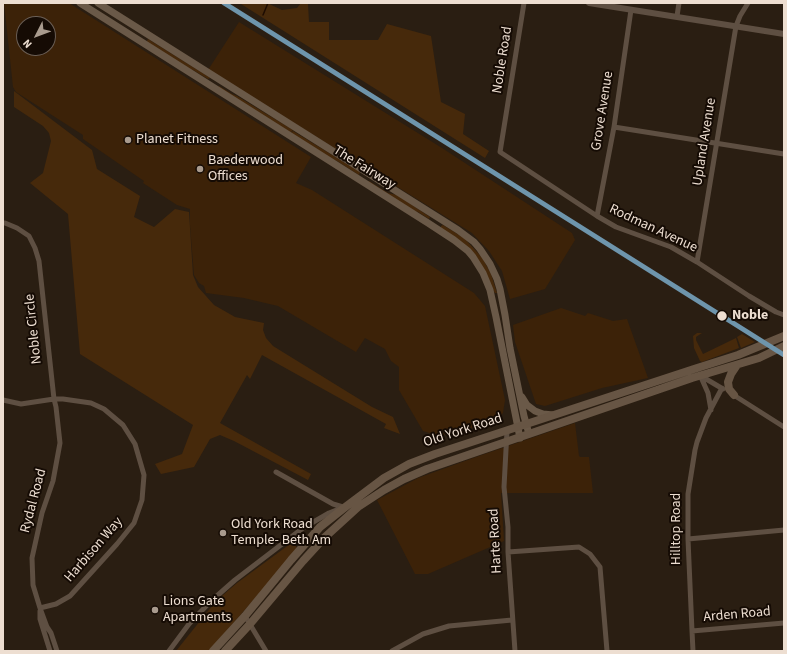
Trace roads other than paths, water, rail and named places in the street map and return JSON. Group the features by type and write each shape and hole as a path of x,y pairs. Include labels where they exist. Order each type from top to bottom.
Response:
{"highway":[{"name":"Old York Road","path":"225,651 324,538 358,507 404,478 426,469 520,438 698,372 784,336"},
{"name":"Old York Road","path":"213,651 245,616 320,527 384,478 410,464 434,454 622,393 698,372 737,365 759,358 784,346"},
{"path":"734,396 729,389 728,382 737,365"}],"main road":[{"name":"The Fairway","path":"80,3 434,227 468,251 478,265 487,282 496,317 520,438"},
{"name":"The Fairway","path":"98,3 440,218 474,242 486,257 494,272 498,284 510,348 529,434"},
{"path":"434,227 440,218"},
{"path":"519,390 521,396 530,408 543,414 553,415"}],"street":[{"name":"Noble Road","path":"506,120 524,3"},
{"path":"589,3 784,34"},
{"path":"677,16 679,3"},
{"name":"Upland Avenue","path":"697,262 736,26 748,3"},
{"name":"Grove Avenue","path":"597,216 614,128 631,10"},
{"name":"Rodman Avenue","path":"506,120 500,152 616,227 671,247 749,296 784,315"},
{"path":"614,128 784,154"},
{"name":"Noble Circle","path":"3,223 17,228 29,236 39,261 54,399"},
{"path":"698,372 784,427"},
{"path":"698,372 708,393 711,410"},
{"name":"Hilltop Road","path":"694,651 688,540 688,494 697,442 704,424 722,388"},
{"path":"3,400 21,404 54,399"},
{"name":"Rydal Road","path":"54,399 60,442 53,481 42,513 32,558 33,585 47,627 51,633 57,650"},
{"name":"Harbison Way","path":"40,608 56,604 70,596 134,523 142,500 144,475 135,444 123,425 104,409 91,403 54,399"},
{"name":"Harte Road","path":"507,430 504,487 508,527 508,552 515,651"},
{"path":"276,472 333,504 344,508"},
{"path":"169,651 189,624 210,602 235,580 303,528 329,513 344,508"},
{"path":"688,540 784,530"},
{"path":"508,552 579,547 590,554 600,567 607,651"},
{"name":"Rydal Road","path":"40,608 40,619 50,650"},
{"path":"245,616 266,651"},
{"path":"392,651 423,634 449,626 512,620"},
{"name":"Arden Road","path":"692,631 784,623"},
{"path":"50,650 57,650"}],"waterway":[{"path":"263,15 268,3"}],"place":[{"name":"Planet Fitness","path":"128,140"},
{"name":"Baederwood Offices","path":"200,169"},
{"name":"Noble","path":"722,316"},
{"name":"Old York Road Temple- Beth Am","path":"223,533"},
{"name":"Lions Gate Apartments","path":"155,610"}]}
